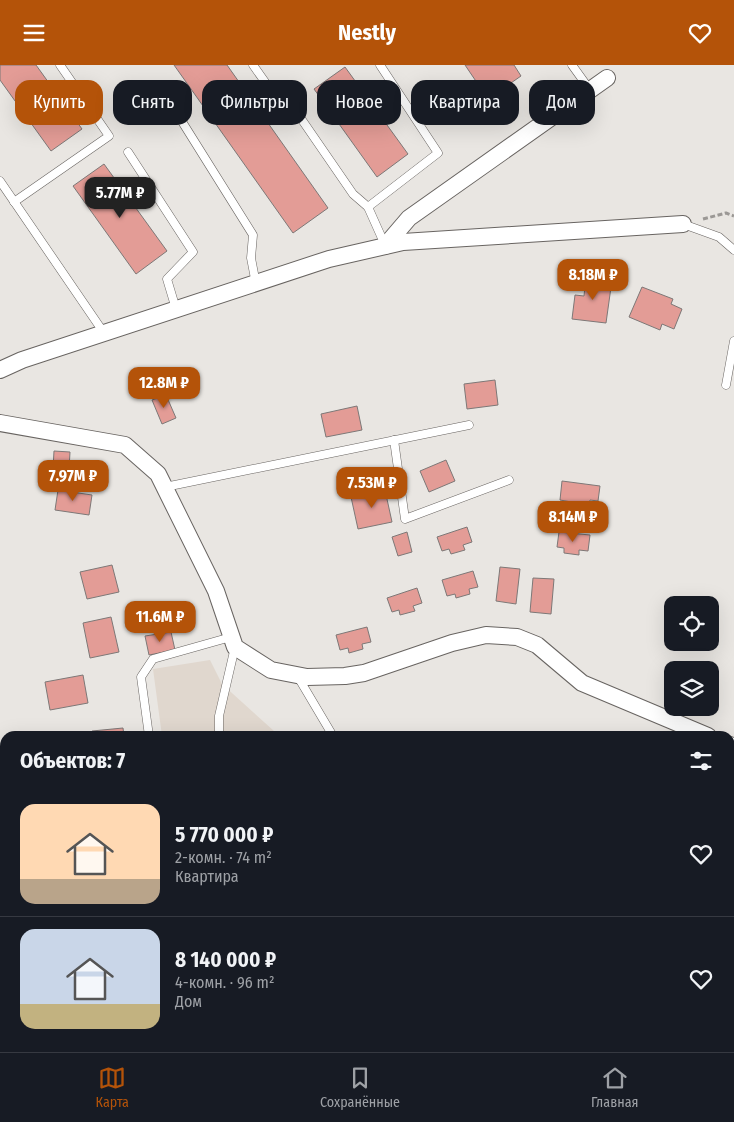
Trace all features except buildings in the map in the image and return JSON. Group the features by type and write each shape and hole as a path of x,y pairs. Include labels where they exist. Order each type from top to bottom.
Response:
{"street":[{"path":"595,86 607,78"},
{"path":"385,246 408,218 540,125"},
{"path":"0,370 22,360 329,259 402,242 683,224"},
{"path":"0,423 125,445 158,474 216,591 233,642 271,670 307,677 345,676 364,673 452,643 486,635 517,637 537,645 582,683 696,731"}],"lane":[{"path":"14,202 109,136 60,65"},
{"path":"253,65 274,96 300,117 353,194 368,207 385,246"},
{"path":"368,207 438,153 380,65"},
{"path":"572,65 583,80"},
{"path":"184,125 253,235 251,258 256,284"},
{"path":"128,152 193,252 167,279 176,309"},
{"path":"0,181 104,333"},
{"path":"683,224 720,237 734,250"},
{"path":"726,385 734,341"},
{"path":"165,487 469,425"},
{"path":"394,440 405,519 509,480"},
{"path":"148,731 141,677 153,659 233,642 219,716 220,731"},
{"path":"297,675 329,731"}],"path":[{"path":"683,224 726,213 734,216"}],"shaded area":[{"path":"210,660 222,684 274,731 161,731 153,669"}]}
